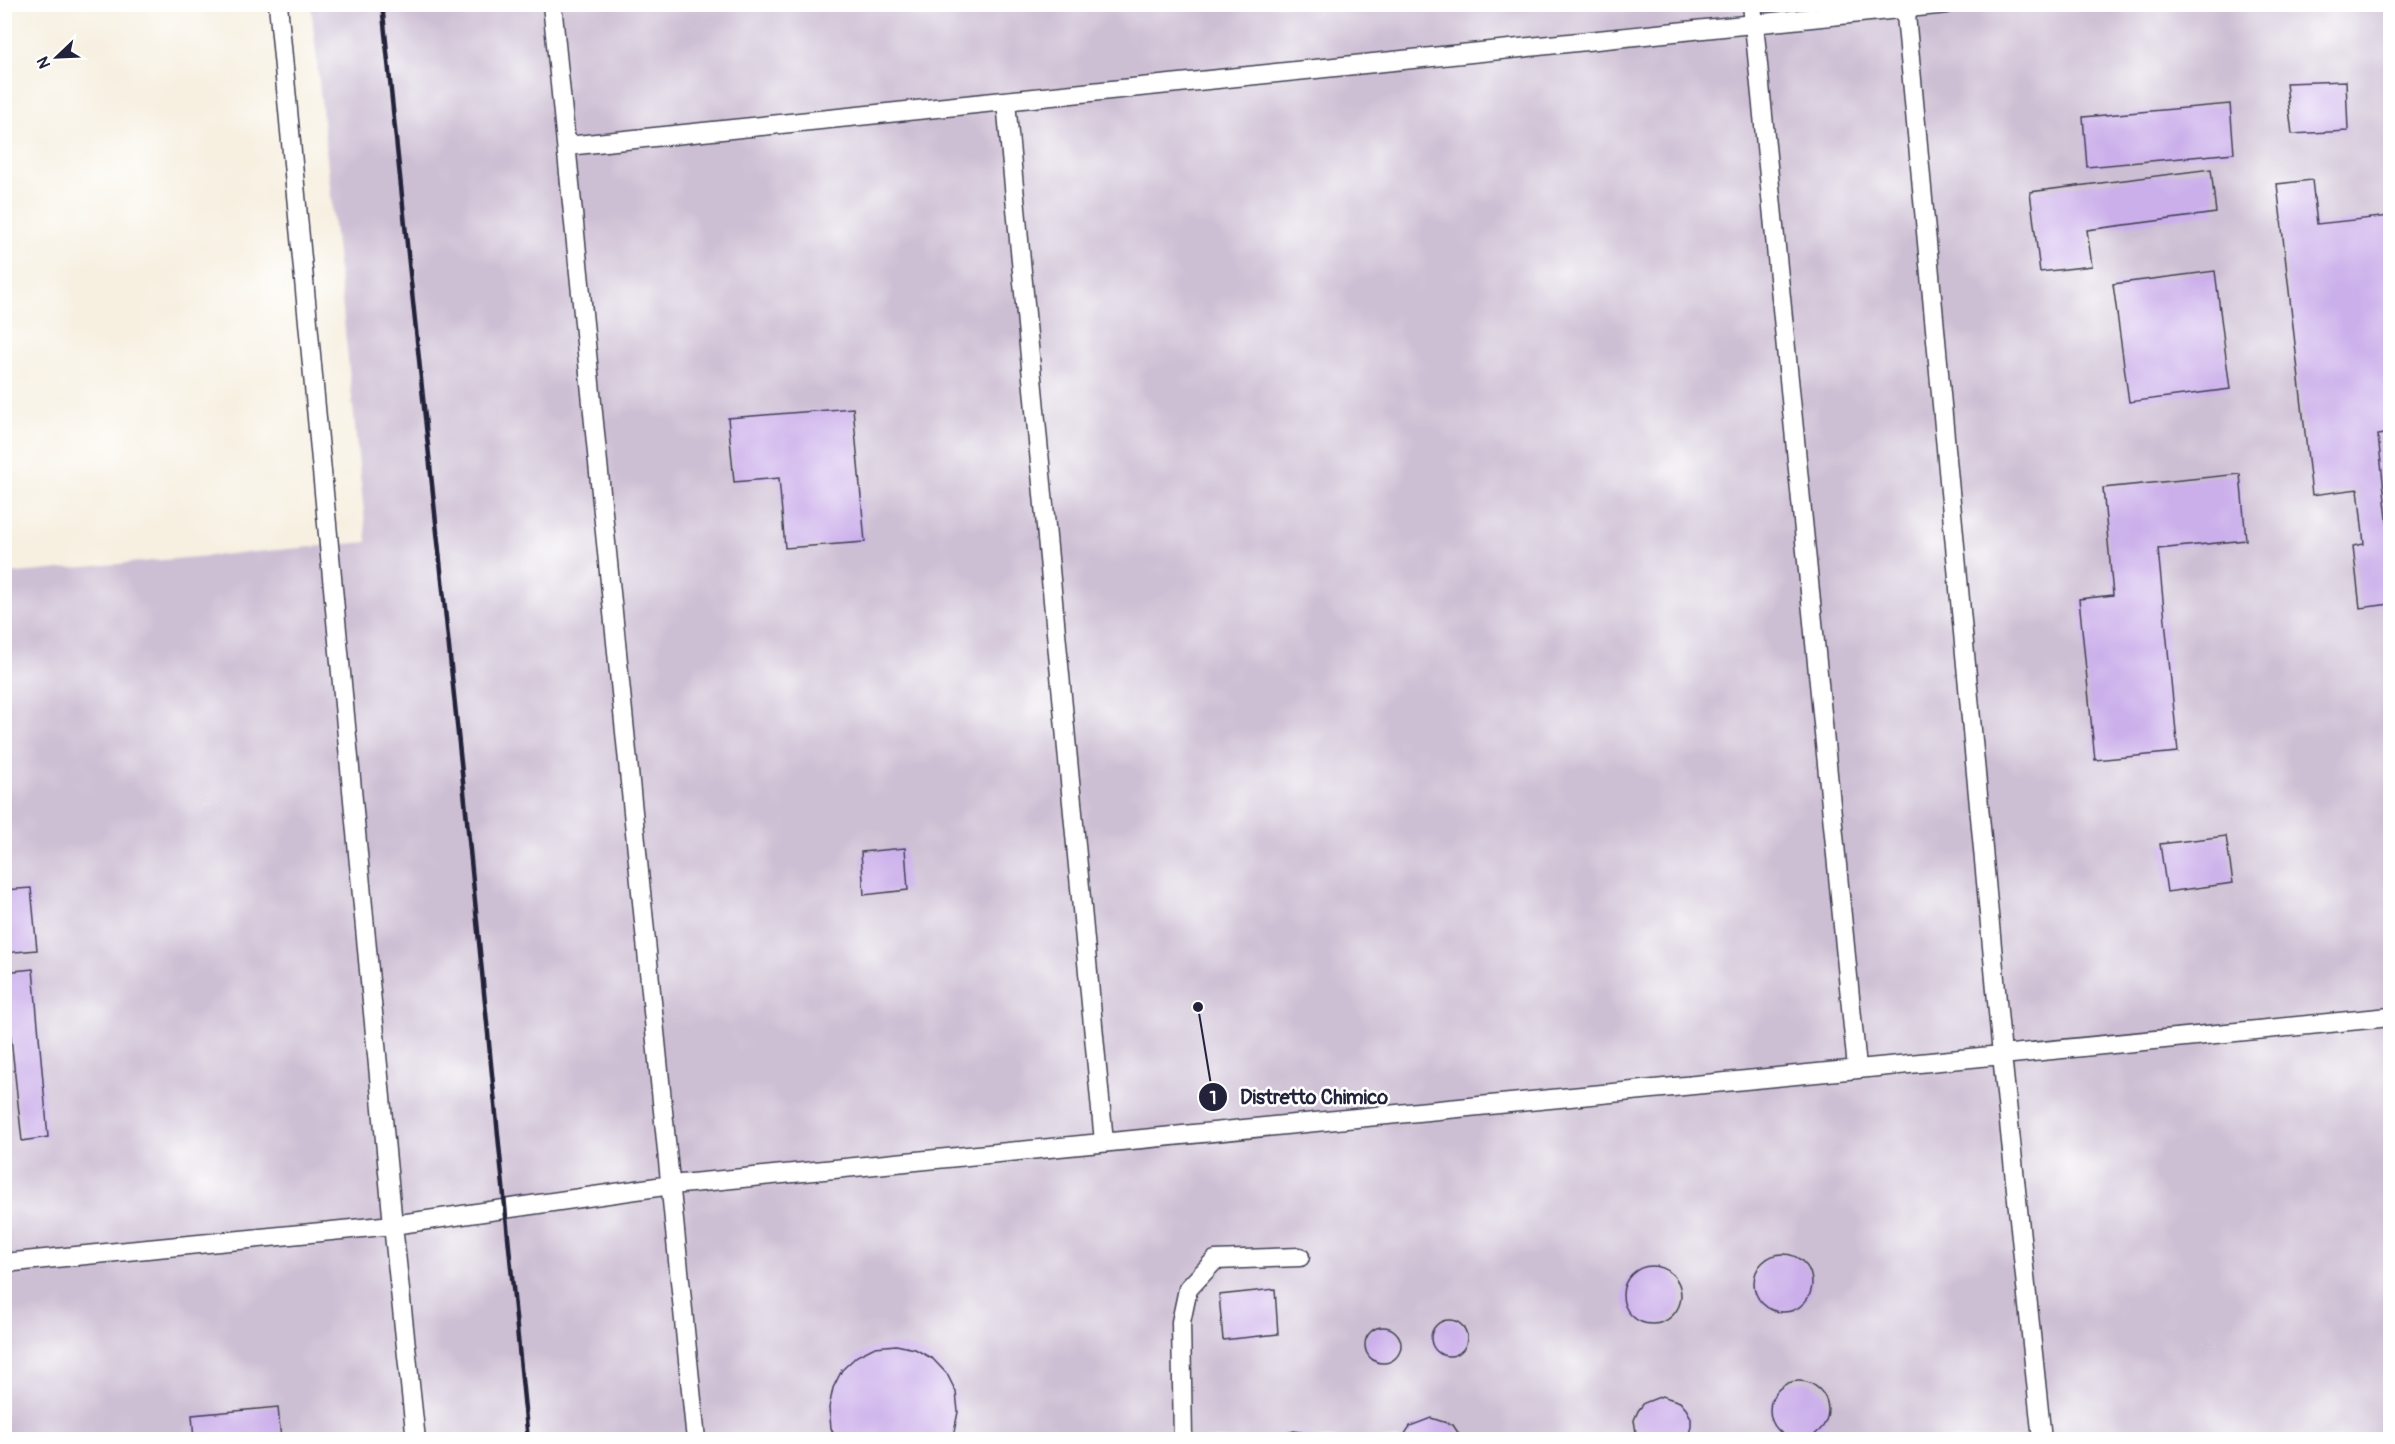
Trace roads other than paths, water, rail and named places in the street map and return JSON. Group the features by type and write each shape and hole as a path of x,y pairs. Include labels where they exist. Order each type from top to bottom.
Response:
{"lane":[{"path":"278,4 393,1225 416,1440"},
{"path":"552,4 696,1440"},
{"path":"1752,4 1857,1068"},
{"path":"567,146 1947,4"},
{"path":"1905,7 2002,1055 2042,1440"},
{"path":"1006,102 1104,1142"},
{"path":"4,1263 393,1225 671,1185 2391,1017"},
{"path":"1183,1440 1181,1322 1188,1289 1215,1260 1300,1257"}],"railway":[{"path":"382,4 468,830 528,1440"}],"place":[{"name":"Distretto Chimico","path":"1198,1007"}]}
